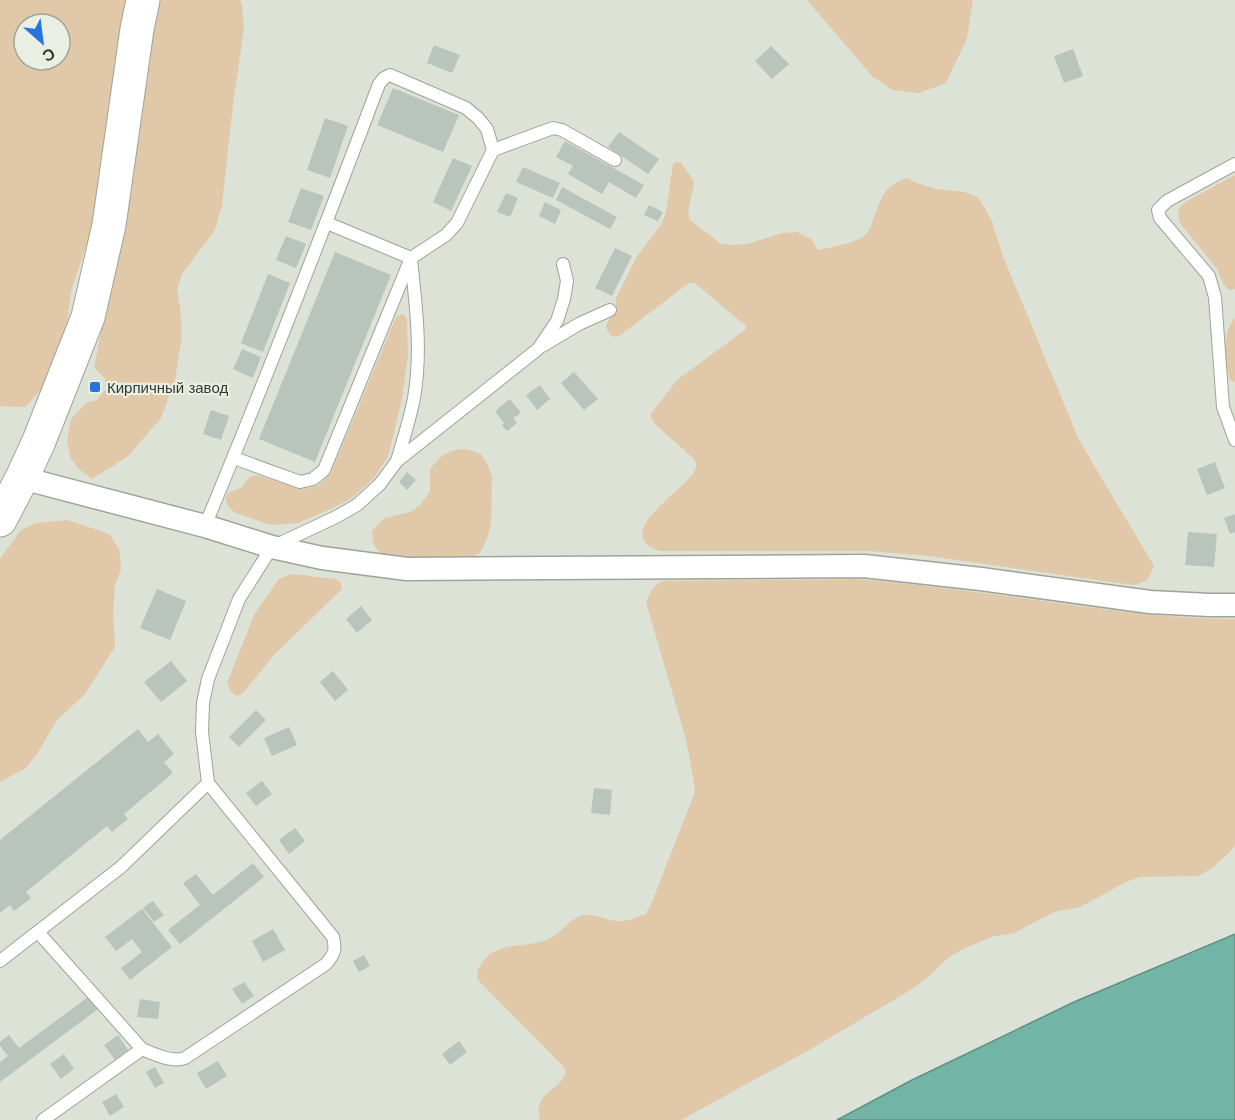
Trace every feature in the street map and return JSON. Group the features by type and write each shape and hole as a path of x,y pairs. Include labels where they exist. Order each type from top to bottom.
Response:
{"main road":[{"path":"0,520 22,478 54,406 88,317 108,225 143,0"}],"street":[{"path":"22,478 205,525 272,547 322,558 407,568 864,566 1150,602 1235,605"}],"lane":[{"path":"205,525 327,223 379,84 390,75 466,108 487,129 493,150 457,223 446,236 411,258 324,470 313,479 300,482 234,458"},
{"path":"493,150 553,128 562,130 615,160"},
{"path":"1235,164 1167,201 1158,210 1160,218 1209,276 1215,297 1223,407 1235,440"},
{"path":"327,223 411,258"},
{"path":"397,461 413,399 418,355 417,314 411,258"},
{"path":"538,349 557,321 564,300 567,281 563,264"},
{"path":"38,932 142,1049 155,1055 180,1060 326,964 334,954 333,936 208,783 202,732 203,703 208,679 239,599 272,547 357,505 380,484 397,461 538,349 579,324 610,310"},
{"path":"0,961 121,867 208,783"},
{"path":"43,1120 142,1049"}],"shaded area":[{"path":"0,0 126,0 120,26 94,222 71,291 66,333 53,367 40,391 25,407 2,406 0,408"},
{"path":"160,0 240,0 242,5 244,29 222,205 215,230 182,274 177,290 182,337 175,380 161,418 127,457 92,479 71,459 67,441 71,419 86,403 97,400 106,389 105,378 94,368 152,34"},
{"path":"807,0 973,0 967,38 946,83 919,93 893,90 873,77"},
{"path":"680,162 694,184 688,212 690,220 721,244 747,244 783,233 797,232 811,239 818,250 854,241 869,231 881,200 888,189 907,178 937,189 964,192 978,197 991,219 1004,259 1079,440 1154,566 1149,578 1132,585 929,556 869,551 660,551 646,543 642,533 647,521 691,476 696,466 693,458 656,425 651,414 677,380 746,329 746,326 695,283 689,283 619,336 610,335 607,330 606,325 616,308 616,298 636,258 661,225 666,213 673,164"},
{"path":"1235,175 1235,289 1229,290 1224,285 1217,269 1180,223 1178,213 1180,207 1189,200"},
{"path":"401,314 407,319 408,355 402,399 388,457 373,479 352,498 298,523 267,524 234,512 226,503 226,497 229,492 241,488 249,477 257,475 303,489 319,485 331,473 396,317"},
{"path":"1235,318 1235,382 1230,380 1225,348 1228,331"},
{"path":"466,449 481,454 492,477 491,523 480,553 469,558 391,559 379,551 374,545 372,531 384,518 411,512 420,505 430,492 430,469 445,454"},
{"path":"67,520 109,534 119,549 121,569 115,586 113,612 115,647 84,695 57,720 26,768 0,782 0,559 21,530 36,523"},
{"path":"292,574 336,579 341,583 342,589 274,655 242,694 237,696 232,693 227,683 255,613 279,579"},
{"path":"857,579 938,587 1133,613 1235,619 1235,845 1212,868 1198,876 1140,877 1080,907 1054,912 1014,933 995,936 967,947 949,957 926,979 909,991 809,1050 681,1120 540,1120 539,1110 543,1097 558,1085 566,1072 562,1065 478,980 478,971 488,956 496,951 549,939 583,915 624,921 646,914 650,907 695,792 686,740 646,602 650,592 662,581"}],"water":[{"path":"1235,934 1235,1120 837,1120 912,1080 1074,1002"}],"building":[{"path":"434,45 460,55 452,73 427,63"},
{"path":"771,46 789,64 772,79 755,61"},
{"path":"1073,49 1083,76 1064,83 1054,56"},
{"path":"393,88 459,115 443,152 377,125"},
{"path":"325,118 348,126 330,178 307,170"},
{"path":"619,132 659,159 648,174 608,147"},
{"path":"565,141 644,185 636,198 609,182 602,194 568,174 573,166 556,157"},
{"path":"453,158 472,166 451,211 433,202"},
{"path":"523,167 560,183 553,198 516,182"},
{"path":"562,187 617,217 610,229 556,200"},
{"path":"301,188 324,196 311,230 288,222"},
{"path":"506,193 518,198 510,217 497,212"},
{"path":"545,202 561,210 555,224 539,216"},
{"path":"649,205 663,212 658,221 644,215"},
{"path":"286,236 306,244 296,268 276,260"},
{"path":"615,248 632,256 612,296 595,288"},
{"path":"335,252 391,275 315,462 259,439"},
{"path":"268,274 290,283 263,352 241,343"},
{"path":"242,349 261,357 253,378 233,369"},
{"path":"574,372 598,399 584,410 561,383"},
{"path":"540,385 550,399 537,410 526,395"},
{"path":"510,399 521,413 513,418 517,423 507,431 495,411"},
{"path":"211,410 229,416 221,440 203,434"},
{"path":"1215,462 1225,488 1207,495 1197,469"},
{"path":"407,472 416,480 407,490 399,482"},
{"path":"1235,514 1235,532 1230,534 1224,518"},
{"path":"1188,532 1217,534 1214,567 1185,565"},
{"path":"157,589 186,601 170,640 140,628"},
{"path":"361,606 372,620 357,633 346,619"},
{"path":"171,661 187,681 161,702 144,682"},
{"path":"333,671 348,690 335,701 320,682"},
{"path":"256,710 266,720 239,747 229,737"},
{"path":"289,727 297,745 272,756 264,738"},
{"path":"138,729 148,742 158,734 174,754 164,762 173,773 124,814 128,819 112,832 107,826 26,892 31,898 14,911 10,905 0,913 0,840"},
{"path":"262,781 272,794 256,806 246,793"},
{"path":"594,788 612,790 610,815 591,813"},
{"path":"295,828 305,841 289,854 279,840"},
{"path":"253,863 264,877 180,944 168,930 200,905 183,883 196,874 213,895"},
{"path":"153,901 164,915 154,922 143,908"},
{"path":"142,909 172,947 130,980 121,968 142,952 132,939 116,951 105,937"},
{"path":"273,929 285,950 263,962 252,941"},
{"path":"364,955 370,966 359,972 353,961"},
{"path":"244,982 254,996 242,1004 232,989"},
{"path":"88,997 98,1009 0,1082 0,1062 8,1056 0,1046 0,1042 9,1035 19,1048"},
{"path":"140,999 160,1002 158,1019 137,1017"},
{"path":"118,1035 128,1050 115,1060 104,1045"},
{"path":"459,1041 467,1052 450,1065 442,1054"},
{"path":"64,1054 74,1069 61,1079 50,1064"},
{"path":"218,1061 227,1076 206,1089 197,1073"},
{"path":"155,1067 164,1083 155,1088 146,1072"},
{"path":"116,1094 124,1107 110,1116 102,1102"}],"place":[{"name":"Кирпичный завод","path":"95,387"}]}
